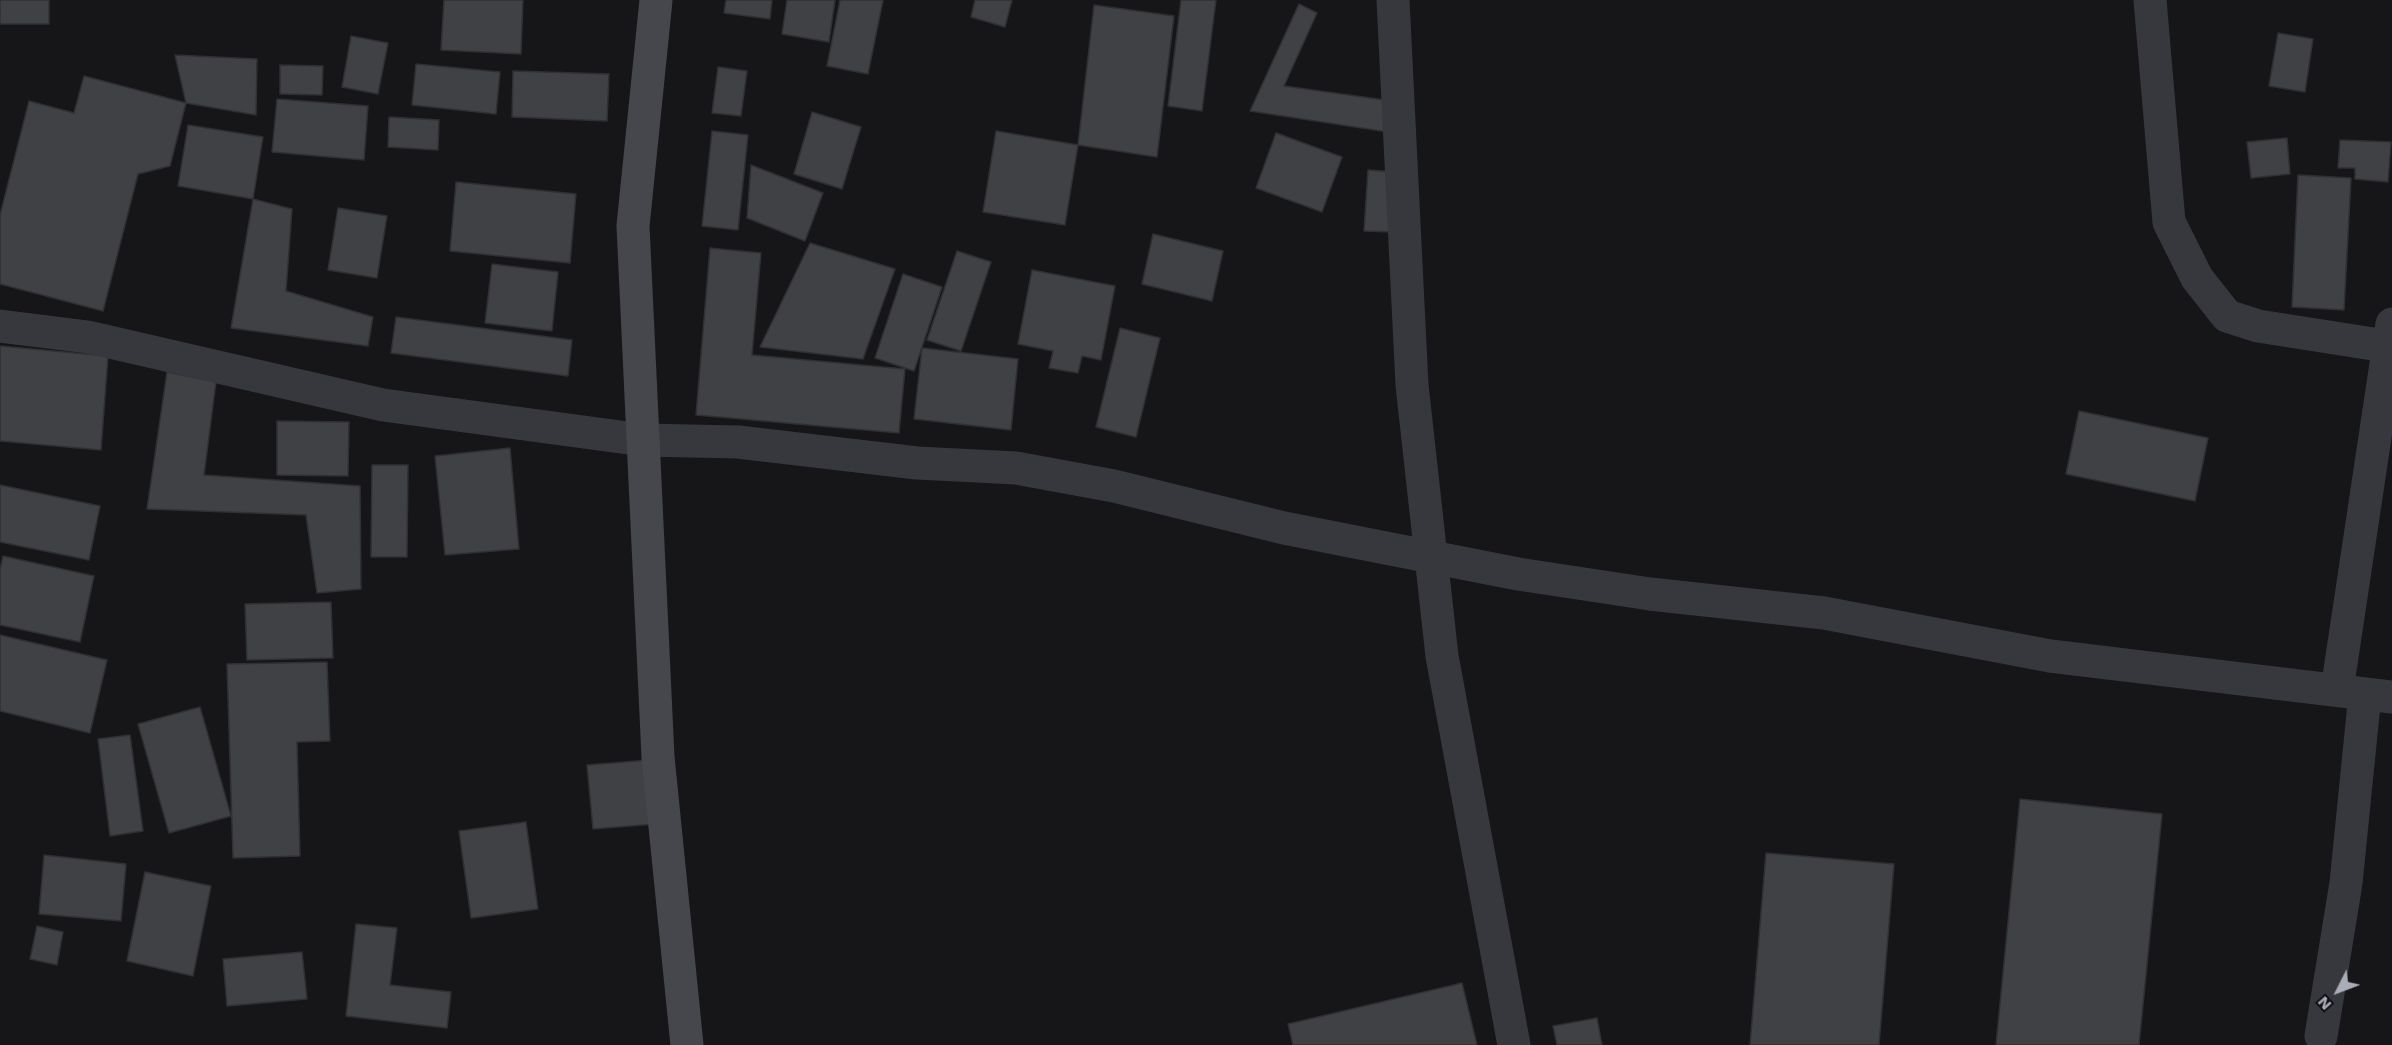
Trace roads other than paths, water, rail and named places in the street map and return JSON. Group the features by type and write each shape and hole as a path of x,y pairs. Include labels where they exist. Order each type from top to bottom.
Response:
{"main road":[{"path":"656,0 633,226 658,757 687,1045"}],"street":[{"path":"1393,0 1412,385 1442,656 1514,1045"},
{"path":"2150,0 2169,222 2197,278 2227,316 2258,326 2391,339 2365,694 2346,883 2321,1036"},
{"path":"0,326 88,337 383,405 643,440 738,442 917,463 1016,468 1114,486 1284,528 1518,574 1650,594 1824,613 2050,656 2365,694"}]}
